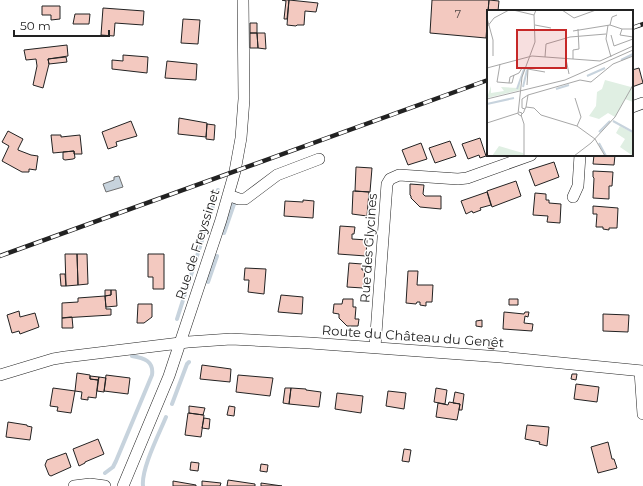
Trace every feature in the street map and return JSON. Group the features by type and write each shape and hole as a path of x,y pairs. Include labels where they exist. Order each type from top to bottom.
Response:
{"street":[{"name":"Rue de Freyssinet","path":"123,486 156,409 180,343 228,195 239,156 244,99 243,0"},
{"path":"633,107 643,103"},
{"name":"Rue des Glycines","path":"375,347 387,184 390,178 399,175 458,179 467,178 528,156"},
{"path":"573,197 578,186 580,156"},
{"path":"228,195 239,199 245,199 278,175 319,159"},
{"name":"Route du Château du Genêt","path":"0,376 53,359 65,357 206,340 231,339 375,347 501,357 641,371"},
{"path":"641,371 643,414"},
{"path":"74,486 90,484 105,486"}],"shaded area":[{"path":"119,176 123,187 106,192 103,184 114,180 114,177"}],"building":[{"path":"282,0 289,0 287,19 284,19 286,1"},
{"path":"289,0 318,3 316,12 305,11 304,25 287,25"},
{"path":"432,0 489,0 487,10 486,38 430,33"},
{"path":"489,0 499,1 498,10 488,10"},
{"path":"42,6 60,6 60,19 51,20 51,15 42,15"},
{"path":"103,8 144,11 143,25 115,23 114,36 101,35"},
{"path":"75,14 90,14 89,24 73,24"},
{"path":"183,19 200,20 198,44 181,43"},
{"path":"250,23 257,23 257,33 250,33"},
{"path":"250,33 257,33 258,48 250,48"},
{"path":"257,33 265,33 266,49 258,48"},
{"path":"67,45 68,56 48,59 49,64 43,88 33,85 37,66 36,59 26,60 24,50"},
{"path":"123,55 148,57 147,73 112,69 112,60 123,61"},
{"path":"66,57 67,62 49,64 48,59"},
{"path":"167,61 197,64 196,80 165,78"},
{"path":"639,68 643,83 633,87 633,70"},
{"path":"179,118 207,123 206,137 178,134"},
{"path":"131,121 137,136 116,142 117,146 108,149 102,132"},
{"path":"207,124 215,125 214,140 206,139"},
{"path":"8,131 23,139 18,150 38,156 36,170 29,169 29,172 22,172 2,161 9,146 2,142"},
{"path":"51,135 61,135 61,137 80,135 82,154 74,154 74,151 53,153"},
{"path":"480,138 486,156 480,158 479,155 468,159 462,144"},
{"path":"450,141 456,156 435,163 429,148"},
{"path":"421,143 427,159 408,165 402,150"},
{"path":"74,151 75,158 63,159 63,152"},
{"path":"594,156 615,156 614,165 593,164"},
{"path":"554,162 559,177 535,186 529,170"},
{"path":"356,167 372,168 370,192 355,191"},
{"path":"593,171 613,172 612,186 609,186 609,199 593,198"},
{"path":"516,181 521,196 492,207 487,191"},
{"path":"410,184 424,185 423,194 425,196 441,196 441,209 420,207 411,198"},
{"path":"353,191 369,192 367,216 352,214"},
{"path":"487,192 491,205 480,208 481,210 473,213 472,211 466,214 461,201"},
{"path":"535,193 546,194 546,200 549,200 549,203 561,204 560,223 547,222 548,216 533,215"},
{"path":"303,200 314,201 313,218 284,216 285,201 303,202"},
{"path":"593,206 618,208 617,228 609,228 609,230 603,229 603,227 596,227 597,214 593,214"},
{"path":"340,226 355,227 354,234 352,234 352,239 367,240 366,256 338,254"},
{"path":"65,254 77,254 78,285 66,286"},
{"path":"77,254 87,254 88,284 78,285"},
{"path":"148,254 164,254 164,289 153,289 153,277 148,277"},
{"path":"349,263 362,264 362,270 365,270 363,288 347,287"},
{"path":"245,268 266,269 264,294 248,292 249,280 244,280"},
{"path":"408,271 418,271 417,285 433,285 432,302 426,302 426,306 420,305 420,302 417,302 416,304 406,303"},
{"path":"60,274 65,274 66,286 61,286"},
{"path":"105,290 111,290 111,295 105,296"},
{"path":"111,290 116,290 117,306 106,307 105,296 111,295"},
{"path":"281,295 303,297 302,314 278,312"},
{"path":"105,296 106,309 111,309 111,315 62,318 62,303 78,302 78,298"},
{"path":"343,299 353,299 353,307 356,307 355,319 359,319 358,326 347,326 339,318 339,314 333,313 334,304 342,304"},
{"path":"509,299 518,299 518,305 509,305"},
{"path":"138,304 152,304 152,317 144,323 137,323"},
{"path":"19,311 20,317 35,313 39,327 20,334 19,331 12,333 7,315"},
{"path":"504,312 524,314 525,312 529,312 528,317 525,316 524,323 533,324 532,331 503,329"},
{"path":"603,314 629,315 628,332 603,331"},
{"path":"72,317 73,328 62,328 62,318"},
{"path":"482,320 482,327 476,326 476,321"},
{"path":"489,340 495,340 494,349 488,348"},
{"path":"202,365 231,369 230,382 200,379"},
{"path":"77,373 90,375 90,379 98,380 96,398 88,397 88,400 81,399 82,392 75,391"},
{"path":"572,374 577,374 576,380 571,379"},
{"path":"106,375 130,378 128,394 104,391"},
{"path":"238,375 273,378 270,396 236,392"},
{"path":"90,376 99,377 98,380 90,379"},
{"path":"99,377 106,378 104,392 97,391"},
{"path":"576,384 599,387 597,402 574,399"},
{"path":"53,388 75,391 71,413 57,411 58,407 50,406"},
{"path":"285,388 291,388 289,404 283,403"},
{"path":"291,388 321,392 319,407 289,404"},
{"path":"436,388 447,390 445,404 434,402"},
{"path":"388,391 406,393 404,409 386,406"},
{"path":"455,392 464,394 462,410 459,410 460,404 453,403"},
{"path":"337,393 363,396 361,413 335,409"},
{"path":"449,402 460,404 457,420 436,417 438,403 448,405"},
{"path":"189,406 205,408 203,415 189,413"},
{"path":"229,406 235,407 234,416 227,415"},
{"path":"188,413 204,415 201,437 185,435"},
{"path":"204,418 210,419 209,429 202,428"},
{"path":"8,422 32,427 30,440 6,437"},
{"path":"527,425 549,427 547,446 539,444 540,442 525,439"},
{"path":"98,439 104,454 79,466 73,449"},
{"path":"608,442 612,459 614,459 617,468 598,473 591,447"},
{"path":"404,449 411,450 409,462 402,461"},
{"path":"66,453 71,467 51,476 49,475 45,465 47,460"},
{"path":"191,462 199,463 198,471 190,470"},
{"path":"261,464 268,465 267,472 260,471"},
{"path":"228,480 255,484 255,486 227,486"},
{"path":"173,481 196,485 196,486 173,486"},
{"path":"202,481 221,483 220,486 202,486"},
{"path":"261,483 282,486 261,486"}],"waterway":[{"path":"177,319 218,190"},
{"path":"224,233 234,204"},
{"path":"208,282 217,256"},
{"path":"105,473 113,467 116,461 152,375 150,363 144,359 132,356"},
{"path":"172,404 189,362"},
{"path":"143,486 145,470 166,417"}],"railway":[{"path":"633,28 643,24"},
{"path":"0,256 487,80"}]}
